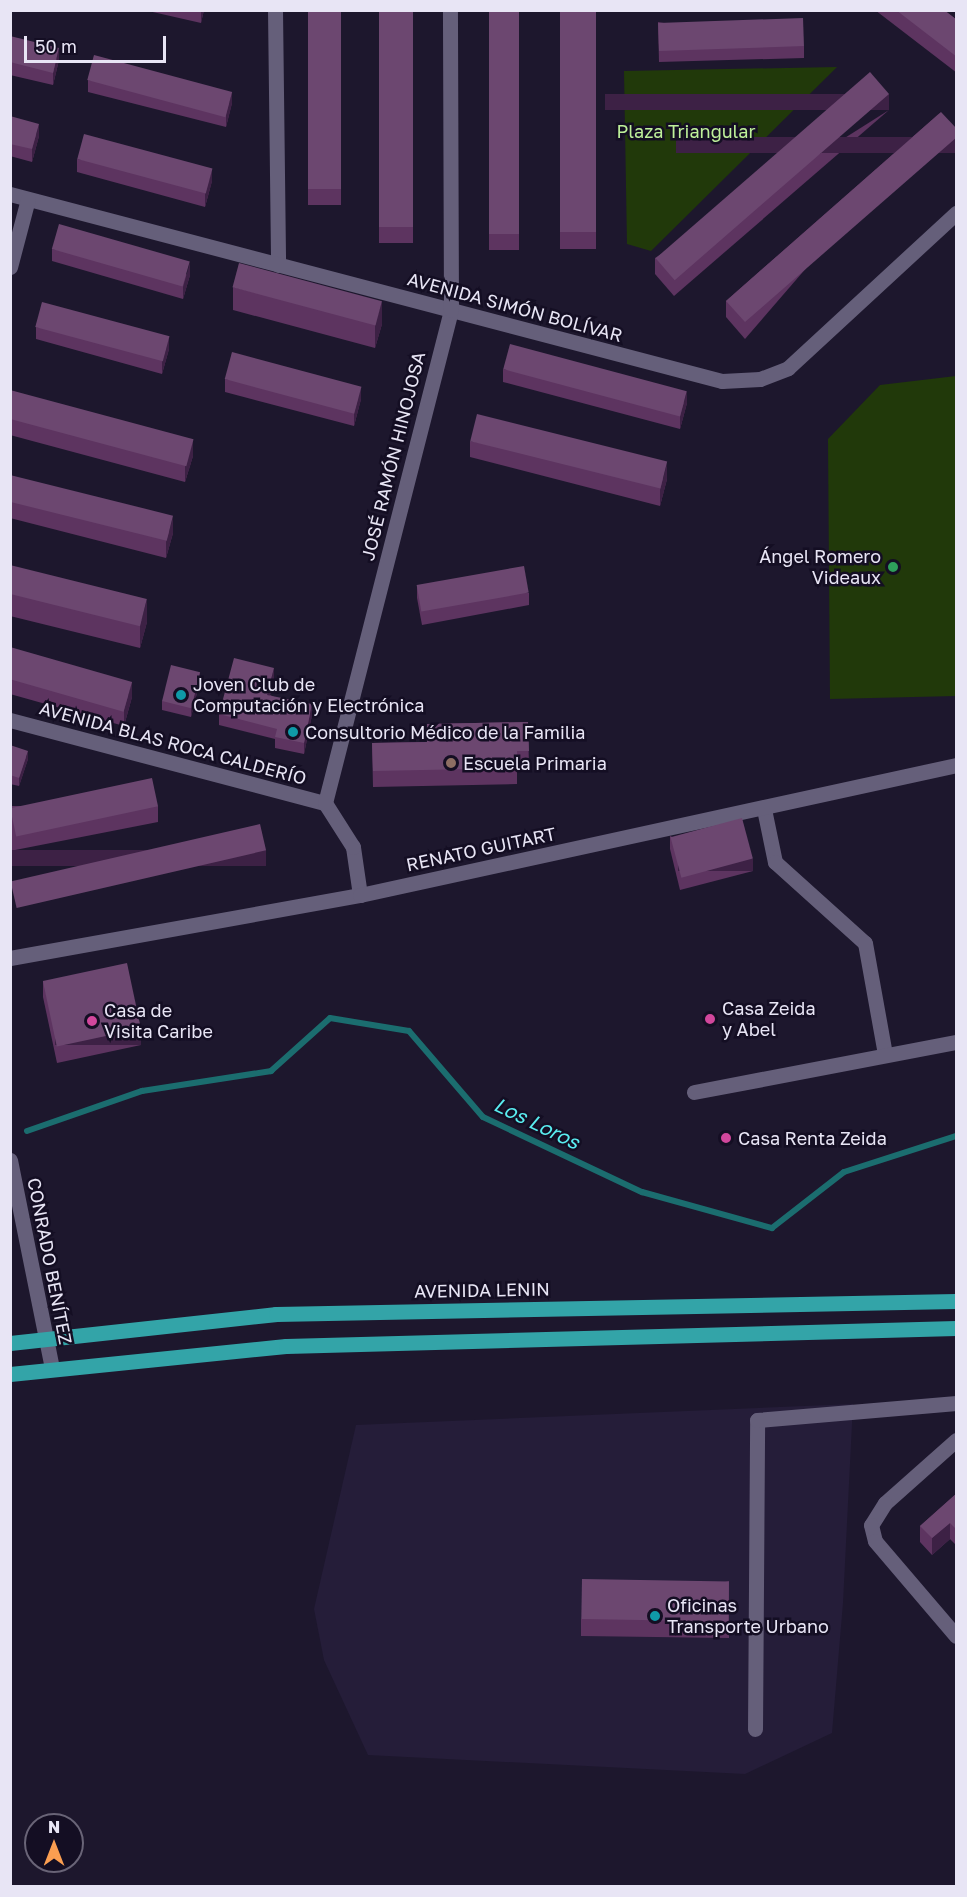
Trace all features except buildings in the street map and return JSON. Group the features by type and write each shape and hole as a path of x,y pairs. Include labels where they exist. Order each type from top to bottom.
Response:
{"main road":[{"name":"AVENIDA LENIN","path":"10,1343 276,1314 957,1301"},
{"path":"10,1374 286,1346 957,1328"}],"street":[{"path":"275,10 278,265"},
{"name":"JOSÉ RAMÓN HINOJOSA","path":"325,803 450,310 450,10"},
{"name":"AVENIDA SIMÓN BOLÍVAR","path":"10,194 722,381 760,379 789,368 957,213"},
{"path":"10,267 28,199"},
{"name":"AVENIDA BLAS ROCA CALDERÍO","path":"10,720 325,803"},
{"name":"RENATO GUITART","path":"10,958 360,895 764,809 957,765"},
{"path":"325,803 353,847 360,895"},
{"path":"764,809 775,862 865,943 885,1054"},
{"path":"694,1092 957,1042"},
{"name":"CONRADO BENÍTEZ","path":"10,1160 52,1369"},
{"path":"755,1729 756,1420 957,1403"},
{"path":"957,1440 885,1503 871,1525 875,1541 957,1636"}],"shaded area":[{"path":"853,1404 843,1603 832,1733 745,1774 368,1755 324,1660 314,1609 356,1425"}],"green space":[{"name":"Plaza Triangular","path":"837,67 651,251 627,244 624,71"},
{"name":"Ángel Romero Videaux","path":"956,376 956,696 830,699 828,439 880,385"}],"waterway":[{"name":"Los Loros","path":"27,1131 142,1091 271,1071 330,1018 409,1031 483,1117 642,1192 772,1228 844,1172 956,1136"}],"place":[{"name":"Ángel Romero Videaux","path":"893,567"},
{"name":"Joven Club de Computación y Electrónica","path":"181,695"},
{"name":"Consultorio Médico de la Familia","path":"293,732"},
{"name":"Escuela Primaria","path":"451,763"},
{"name":"Casa Zeida y Abel","path":"710,1019"},
{"name":"Casa de Visita Caribe","path":"92,1021"},
{"name":"Casa Renta Zeida","path":"726,1138"},
{"name":"Oficinas Transporte Urbano","path":"655,1616"}]}
